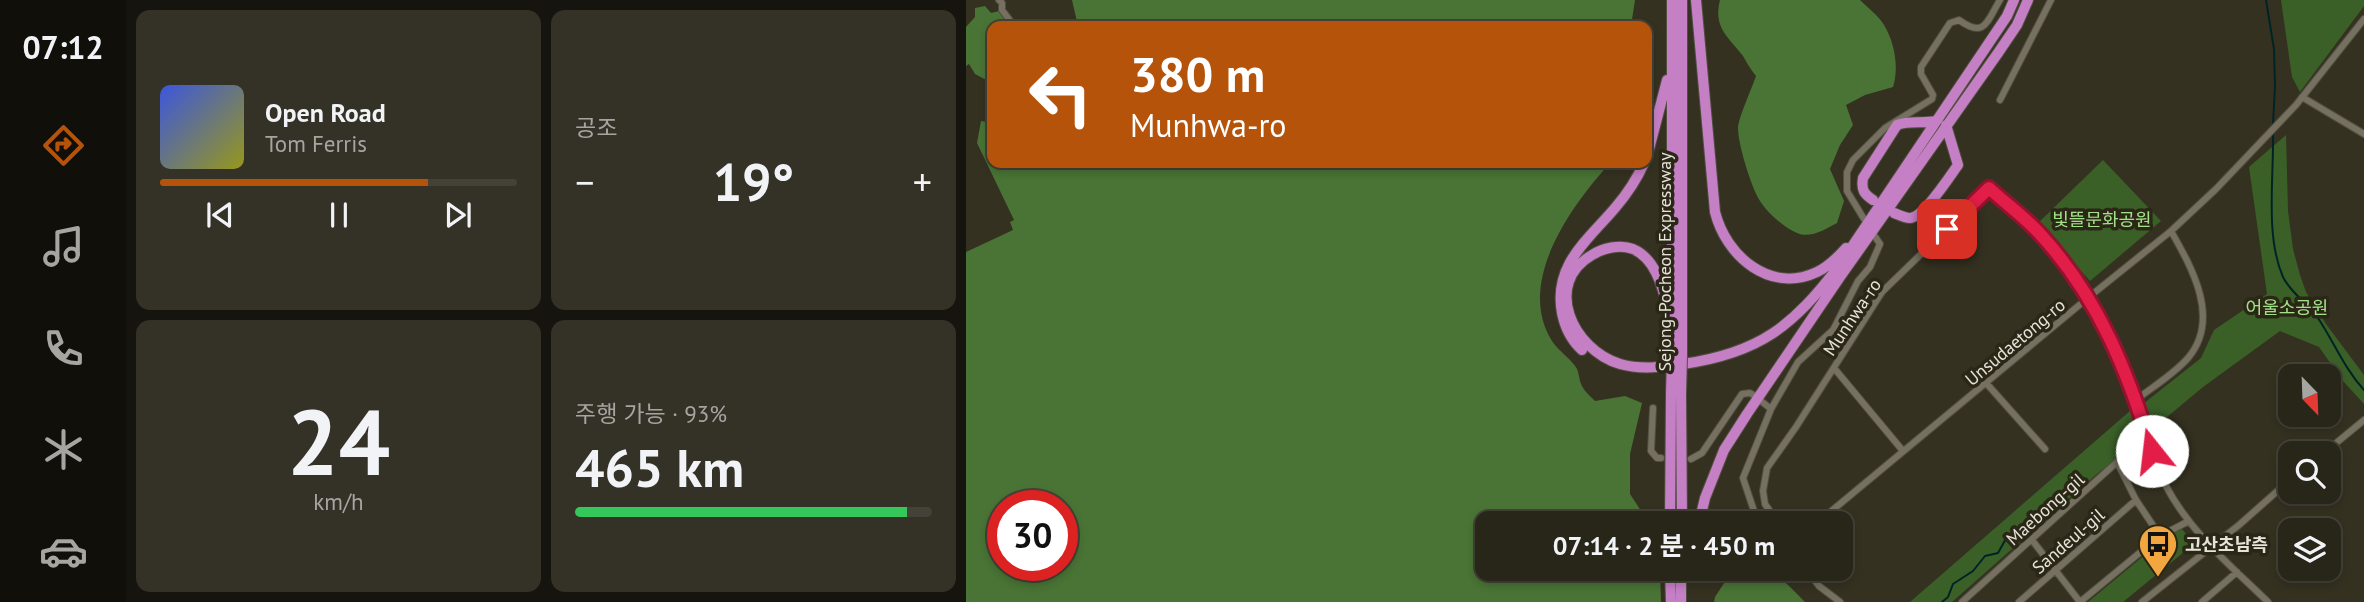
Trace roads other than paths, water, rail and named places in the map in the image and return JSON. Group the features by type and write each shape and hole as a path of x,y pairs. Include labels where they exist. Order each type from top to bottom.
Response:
{"highway":[{"name":"Sejong-Pocheon Expressway","path":"1672,0 1672,321 1677,355"},
{"name":"Sejong-Pocheon Expressway","path":"1671,511 1677,355 1682,0"},
{"path":"1696,0 1715,212 1720,231 1732,249 1745,262 1767,275 1799,277 1827,266 1867,228"},
{"path":"1702,511 1724,450 1941,123 2007,16 2014,0"},
{"path":"1873,200 1864,194 1861,187 1868,167 1897,125 1907,121 1921,124 1941,123 2011,34 2028,0"},
{"path":"1652,138 1672,64"},
{"path":"1914,123 1920,130 1925,147"},
{"path":"1894,213 1910,218 1916,216 1958,164 1941,123"},
{"path":"1672,321 1657,273 1644,255 1630,248 1614,247 1596,252 1584,259 1571,279 1568,305 1574,328 1581,340 1606,358 1621,364 1659,368 1713,360 1742,350 1794,320 1814,300 1925,147"},
{"path":"1925,147 1953,148"},
{"path":"1641,168 1631,188 1575,253 1565,271 1560,290 1564,324 1569,335 1577,345 1602,364 1619,370 1650,374 1696,369 1740,357 1782,335 1804,318 1840,276"},
{"name":"Sejong-Pocheon Expressway","path":"1676,394 1681,511"},
{"path":"1670,581 1671,602"}],"street":[{"path":"999,0 1010,21"},
{"path":"1754,511 1743,478 1771,409 1798,362 1833,330 1858,281 1870,267 1880,244 1867,228 1847,191 1847,172 1853,160 1885,128 1932,99 1933,95 1921,74 1921,67 1950,23 1959,20 1971,29 1983,27 2000,0"},
{"path":"2000,100 2051,0"},
{"name":"Unsudaetong-ro","path":"1832,511 2171,231 2296,105 2364,19"},
{"path":"2302,97 2364,134"},
{"name":"Munhwa-ro","path":"1769,511 1765,504 1763,480 1767,468 1882,292 1989,188 2040,233 2073,273 2089,297 2124,368 2167,487 2189,521 2268,602"},
{"path":"2137,399 2189,357 2199,338 2203,317 2201,296 2194,272 2171,231"},
{"path":"1834,368 1903,452"},
{"path":"1987,384 2045,449"},
{"path":"1691,459 1702,453 1742,394 1750,393 1771,409"},
{"path":"1653,408 1651,452 1661,458"},
{"path":"2339,441 2364,420"},
{"name":"Maebong-gil","path":"1962,602 2117,462 2148,438"},
{"path":"2117,462 2136,500 2160,536"},
{"path":"2142,602 2278,490"},
{"name":"Sandeul-gil","path":"2019,602 2136,500"},
{"path":"2032,540 2080,602 2160,536 2189,521"},
{"path":"2202,602 2236,572"},
{"path":"1815,581 1840,602"}],"waterway":[{"path":"2266,0 2274,49 2273,124"},
{"path":"2273,133 2272,225 2277,261 2290,288 2318,318 2364,390"},
{"path":"1942,602 1948,597 1953,584 1973,571 1985,556 1998,553 2008,535 2018,530 2035,511"}],"place":[{"name":"고산초남측","path":"2158,578"}],"park label":[{"name":"빛뜰문화공원","path":"2102,219"},
{"name":"어울소공원","path":"2287,307"}]}
